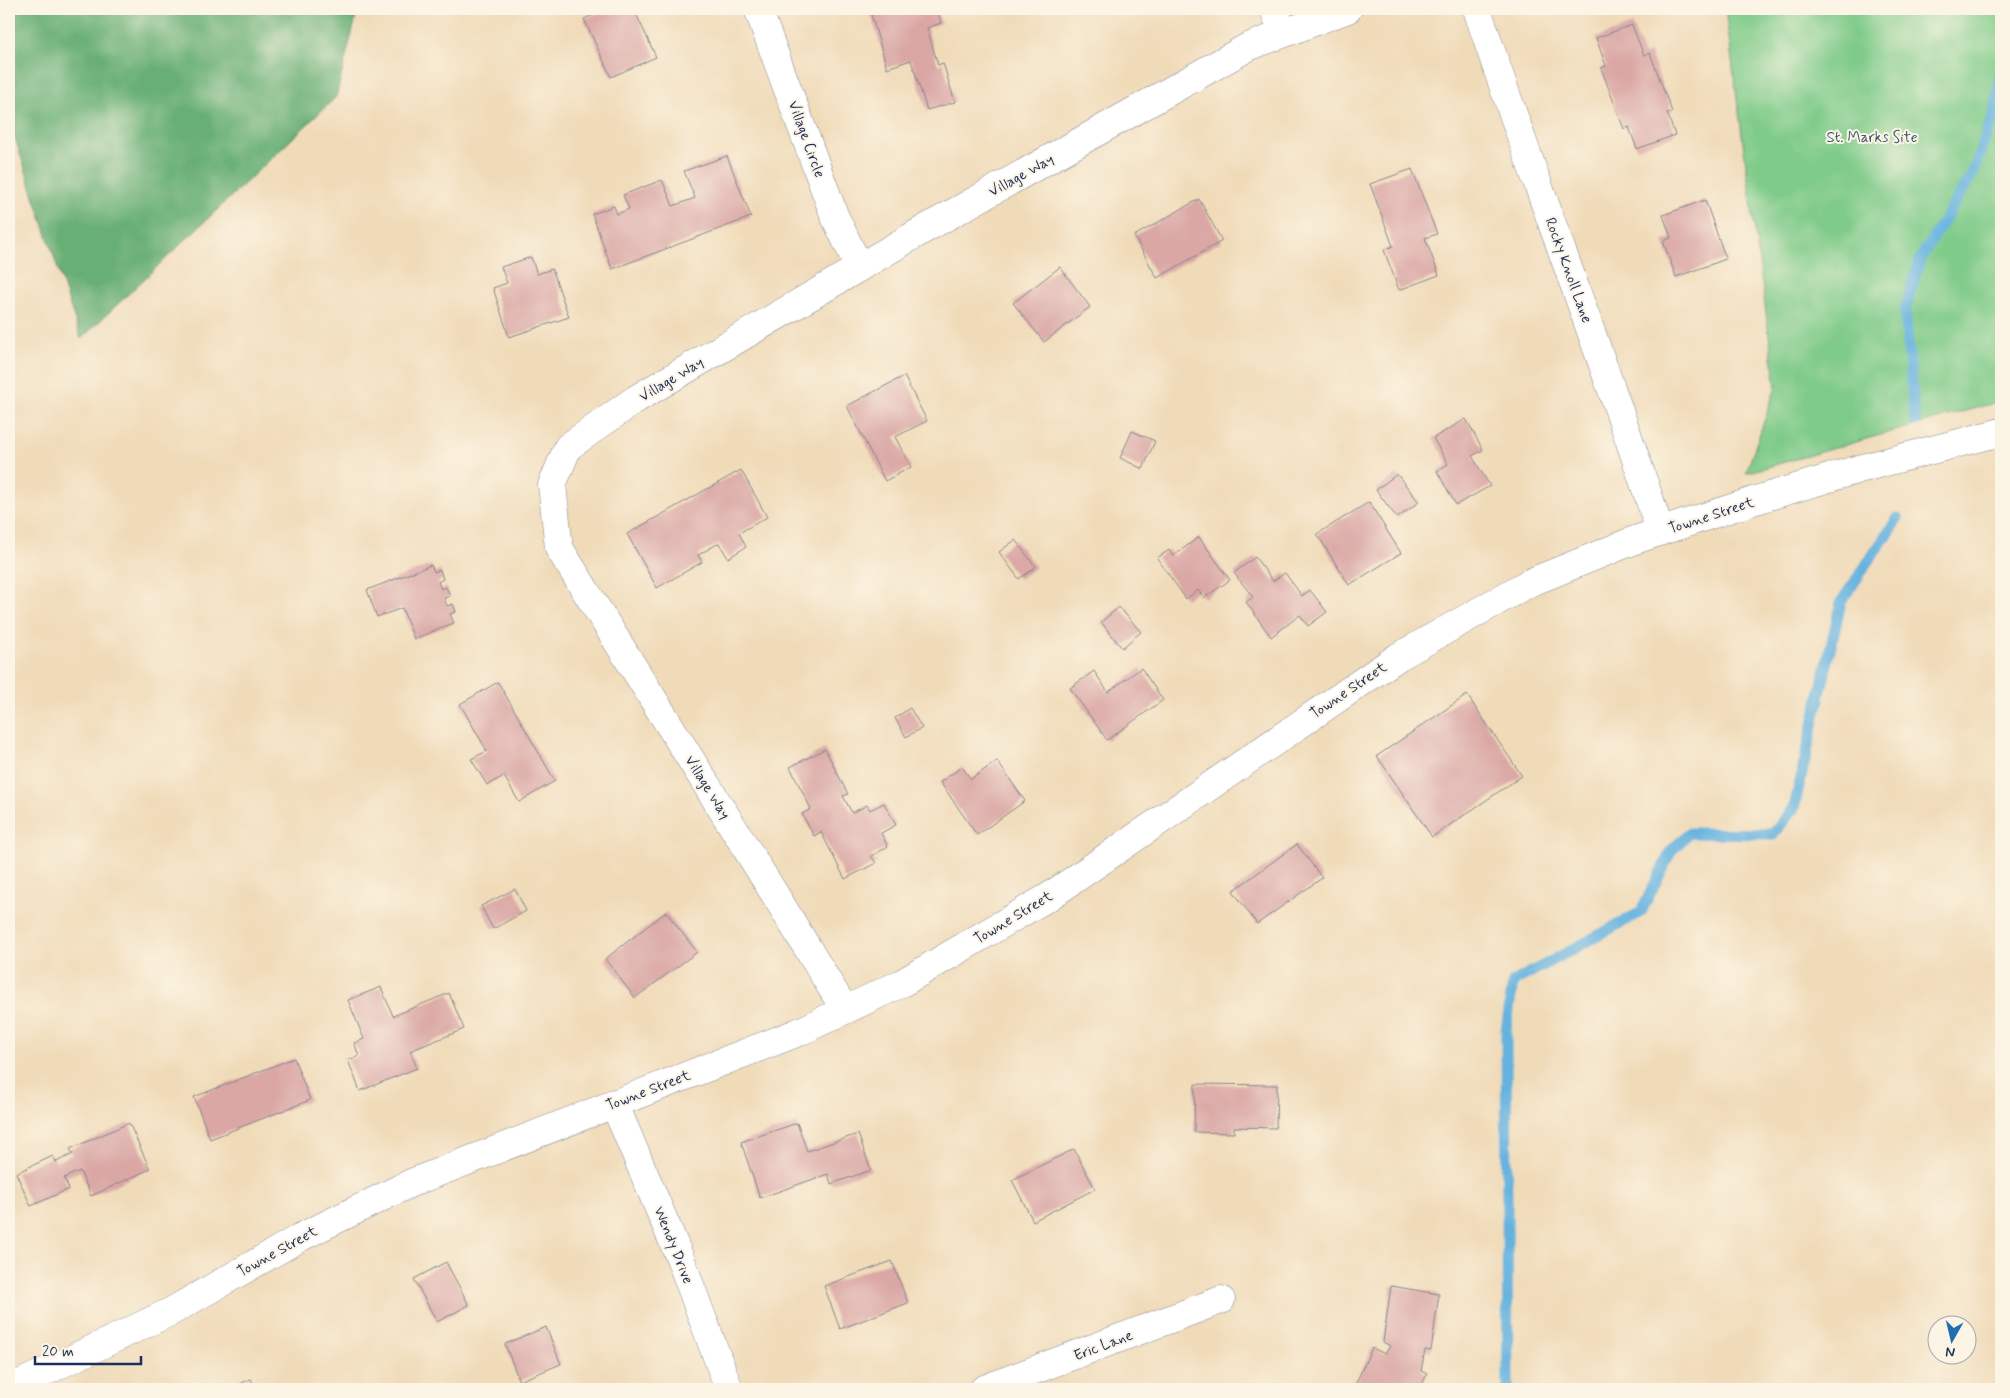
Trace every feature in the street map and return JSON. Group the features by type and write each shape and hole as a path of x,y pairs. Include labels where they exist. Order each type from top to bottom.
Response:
{"street":[{"name":"Village Circle","path":"758,9 835,217 859,267"},
{"name":"Village Way","path":"845,1010 559,548 552,485 568,447 636,400 859,267 1248,47 1278,21 1348,9"},
{"name":"Rocky Knoll Lane","path":"1476,9 1627,431 1660,531"},
{"name":"Towne Street","path":"9,1389 172,1311 301,1237 411,1183 799,1032 902,983 1050,896 1398,657 1529,583 1660,531 1756,500 2001,432"},
{"name":"Wendy Drive","path":"614,1103 680,1258 729,1389"},
{"name":"Eric Lane","path":"984,1389 1221,1300"}],"green space":[{"path":"9,9 358,9 336,97 81,339 9,120"},
{"name":"St. Marks Site","path":"1725,9 2001,9 2001,401 1746,473 1776,387"}],"building":[{"path":"607,9 634,9 656,57 611,77 584,19"},
{"path":"877,9 937,9 941,23 927,28 938,65 943,63 955,102 927,110 911,60 887,68 870,11"},
{"path":"1632,25 1644,55 1650,53 1672,112 1667,113 1675,135 1637,149 1629,127 1624,129 1601,68 1606,66 1596,38"},
{"path":"727,156 751,217 612,269 592,214 614,206 617,214 629,209 623,195 662,180 673,206 695,198 684,171"},
{"path":"1412,169 1437,234 1425,238 1439,275 1399,290 1384,250 1393,246 1370,184"},
{"path":"1199,199 1222,241 1157,278 1134,236"},
{"path":"1705,200 1726,259 1676,277 1663,241 1671,238 1663,215"},
{"path":"531,257 537,274 552,269 569,317 509,337 493,288 507,283 501,267"},
{"path":"1060,267 1090,307 1044,342 1013,303"},
{"path":"904,376 927,421 895,437 911,467 885,481 847,406"},
{"path":"1466,419 1483,450 1472,456 1490,486 1456,505 1437,471 1448,464 1433,438"},
{"path":"1132,431 1155,441 1143,469 1120,458"},
{"path":"741,470 767,517 739,533 746,547 728,558 719,543 698,555 702,562 657,588 627,534"},
{"path":"1397,474 1419,502 1397,518 1376,490"},
{"path":"1369,502 1401,553 1349,585 1317,534"},
{"path":"1199,537 1230,580 1204,598 1198,590 1186,599 1157,558 1169,550 1173,556"},
{"path":"1015,540 1036,567 1019,579 999,552"},
{"path":"1255,557 1273,581 1285,573 1302,596 1310,590 1327,612 1308,626 1300,615 1271,637 1246,602 1253,597 1234,573"},
{"path":"431,565 434,572 440,570 443,579 438,582 441,589 446,587 450,596 444,598 447,606 453,604 456,612 450,614 454,623 414,639 402,608 377,617 367,590"},
{"path":"1119,607 1141,632 1122,648 1101,622"},
{"path":"1141,668 1163,700 1107,740 1070,688 1094,671 1108,692"},
{"path":"498,682 555,781 519,802 504,776 487,785 471,759 487,751 460,704"},
{"path":"1467,695 1522,776 1432,837 1377,756"},
{"path":"910,708 922,728 906,737 895,718"},
{"path":"825,749 848,794 843,796 852,813 867,805 870,810 884,803 896,825 881,833 888,847 871,856 876,863 845,879 821,832 814,836 802,814 811,809 790,767"},
{"path":"997,761 1025,801 977,835 940,782 962,767 971,779"},
{"path":"1297,844 1322,878 1257,924 1233,891"},
{"path":"515,889 526,911 493,929 481,906"},
{"path":"666,912 697,952 635,998 605,959"},
{"path":"381,987 393,1016 449,993 464,1029 410,1051 417,1068 360,1091 348,1060 359,1056 354,1043 364,1039 348,1000"},
{"path":"294,1058 310,1100 210,1139 194,1097"},
{"path":"1195,1084 1277,1085 1276,1128 1234,1127 1234,1133 1194,1132"},
{"path":"129,1123 150,1169 91,1196 80,1171 64,1178 69,1189 31,1206 16,1173 53,1156 56,1162 73,1154 70,1149"},
{"path":"797,1123 807,1151 858,1134 871,1170 831,1184 828,1174 760,1198 741,1142"},
{"path":"1074,1149 1095,1189 1033,1221 1012,1180"},
{"path":"892,1261 908,1303 840,1329 824,1286"},
{"path":"446,1262 469,1305 437,1322 414,1279"},
{"path":"1391,1286 1439,1294 1431,1351 1425,1350 1421,1371 1427,1374 1420,1389 1353,1389 1372,1348 1385,1354 1390,1346 1383,1342"},
{"path":"546,1327 561,1364 519,1381 505,1344"},
{"path":"251,1379 256,1389 228,1389"}],"waterway":[{"path":"1915,421 1905,310 1920,259 1972,175 1995,110 2001,69"},
{"path":"1508,1389 1506,1031 1513,982 1641,912 1671,851 1689,833 1773,834 1794,808 1841,602 1898,518"}]}
